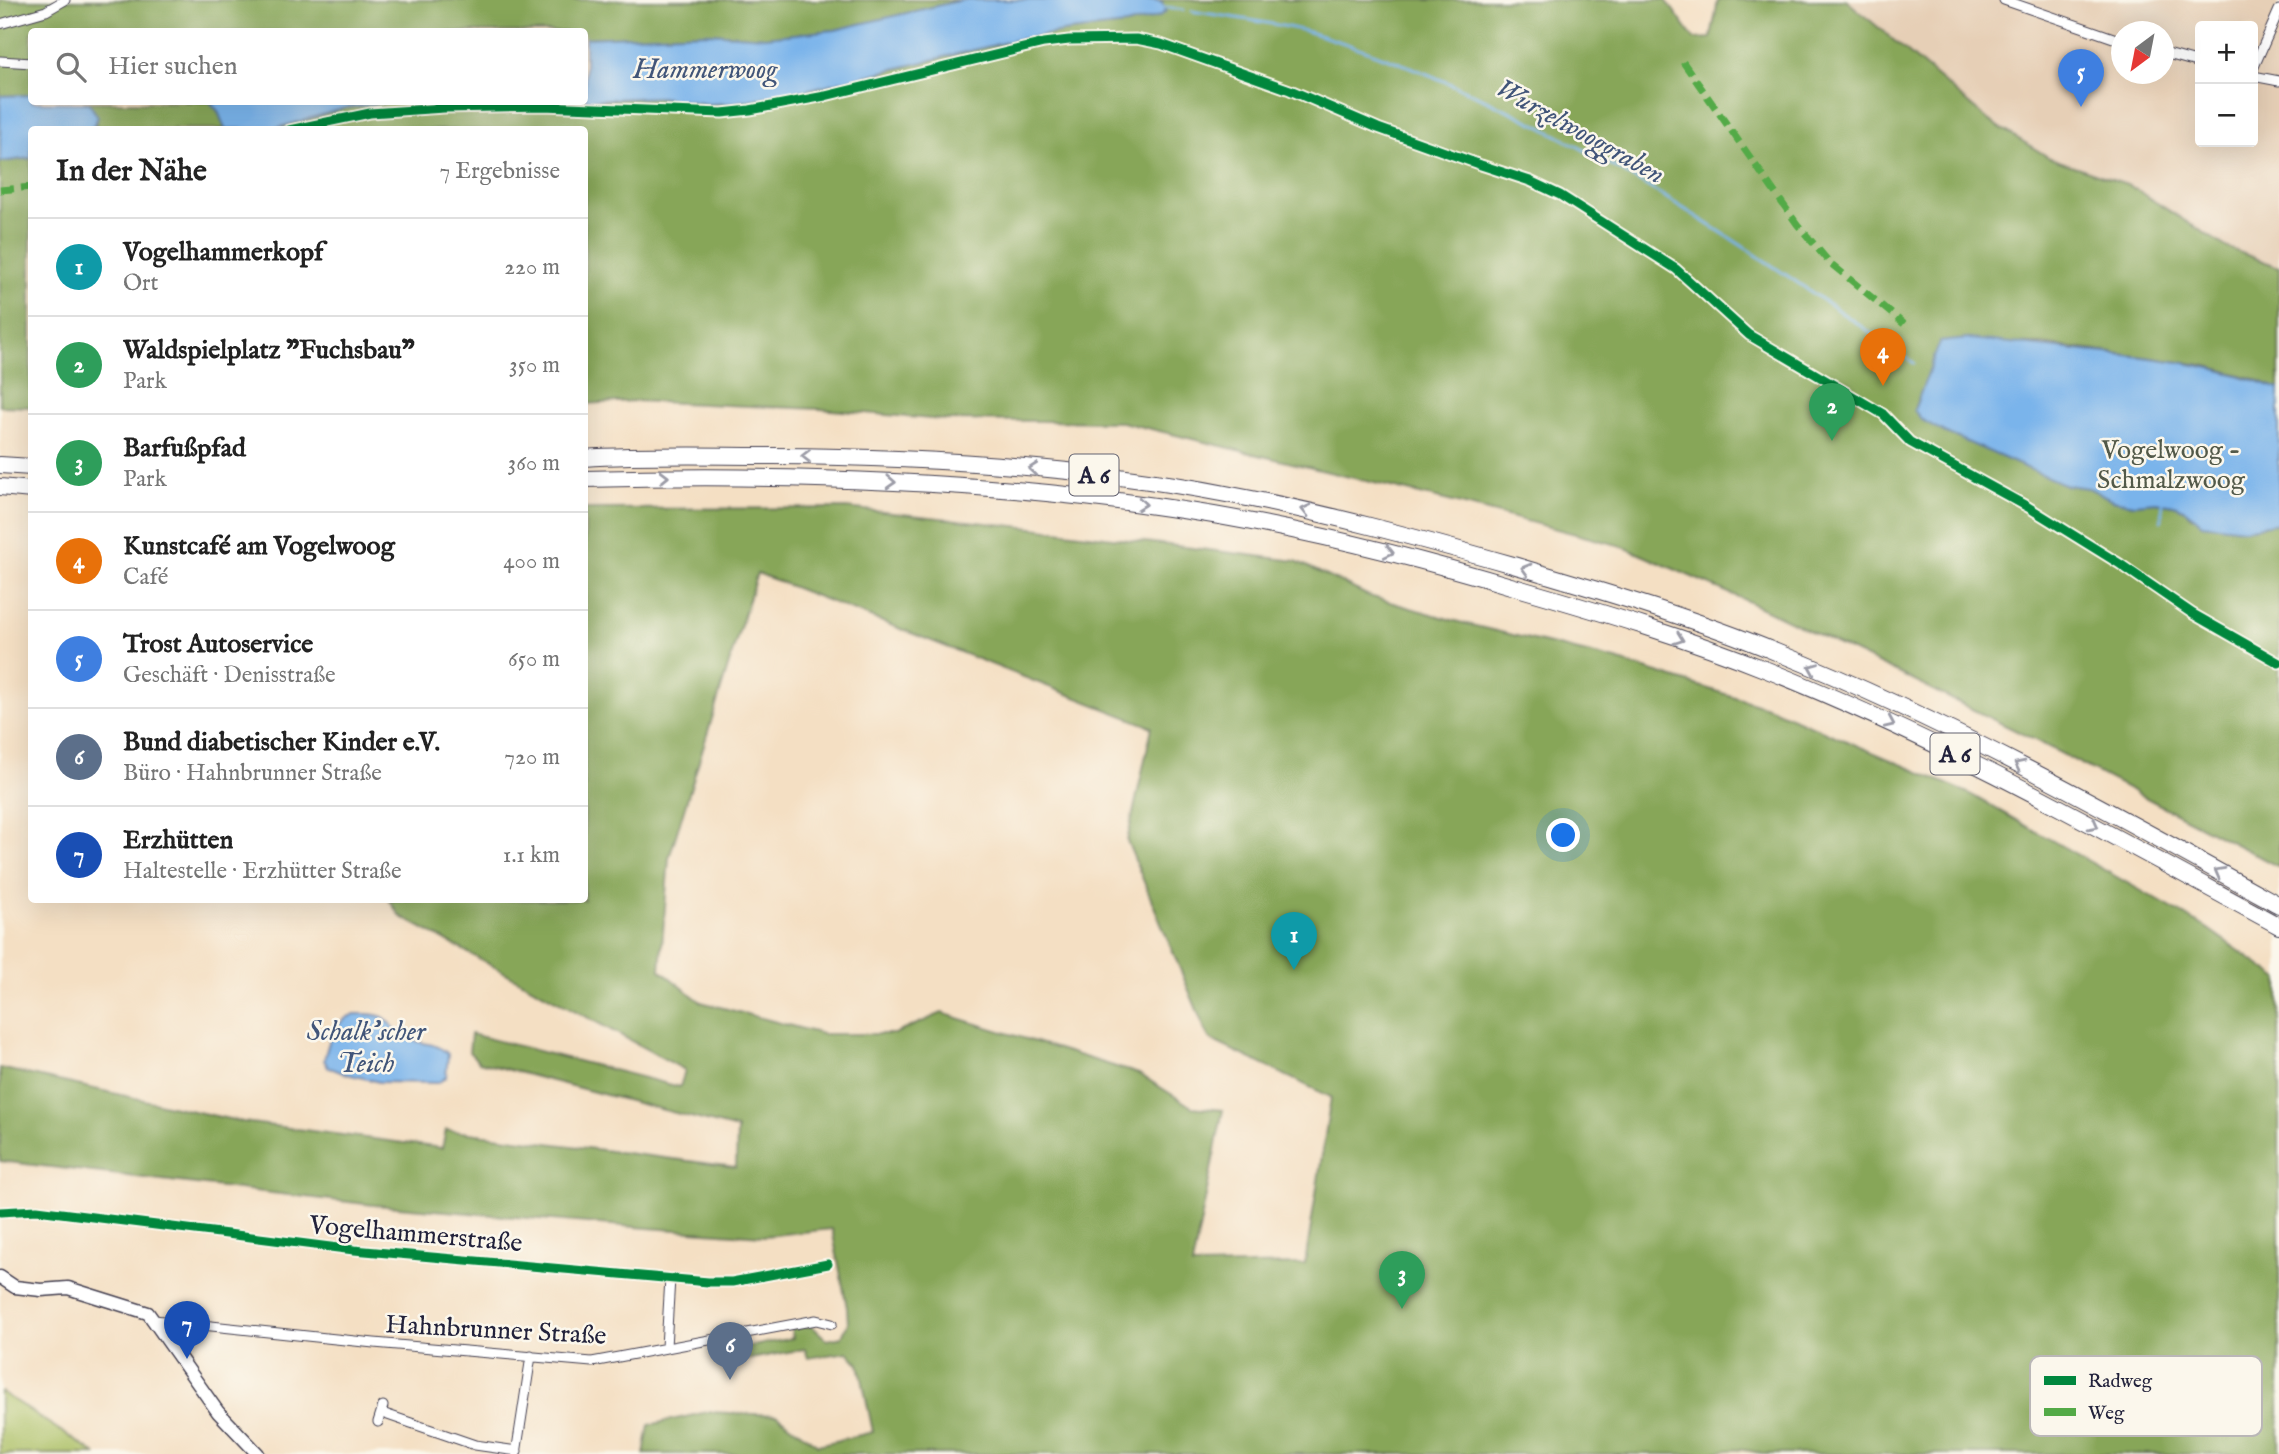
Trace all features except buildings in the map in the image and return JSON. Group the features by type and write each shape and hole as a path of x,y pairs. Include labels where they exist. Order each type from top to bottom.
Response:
{"highway":[{"name":"A 6","path":"588,458 835,457 962,463 1150,482 1309,510 1592,588 1773,651 1909,710 2059,785 2279,905"},
{"path":"0,465 28,467"},
{"name":"A 6","path":"588,479 727,476 960,485 1153,505 1237,519 1431,562 1615,616 1766,670 1899,727 2031,791 2279,926"},
{"path":"0,487 28,490"}],"street":[{"path":"0,24 46,11 65,0"},
{"path":"2004,0 2111,37"},
{"path":"2258,58 2279,10"},
{"path":"2174,56 2195,62"},
{"path":"0,61 28,63"},
{"path":"2258,77 2279,81"},
{"name":"Vogelhammerstraße","path":"0,1212 37,1210 354,1250 732,1282 828,1264"},
{"path":"0,1277 15,1287 68,1288 148,1313 218,1412 258,1454"},
{"path":"666,1348 670,1278"},
{"name":"Hahnbrunner Straße","path":"154,1320 592,1362 816,1320 832,1324"},
{"path":"381,1414 475,1445 516,1453 531,1356"}],"shaded area":[{"path":"1846,0 2279,0 2279,267 2228,248 2127,184 2050,158 1988,120"}],"green space":[{"path":"0,0 962,0 835,30 765,37 708,33 588,38 588,28 28,28 28,95 0,96"},
{"path":"1155,0 1666,0 1694,39 1711,38 1718,0 1846,0 1988,120 2050,158 2127,184 2228,248 2279,267 2279,389 2252,378 2203,365 2145,357 2041,344 1940,343 1914,410 1944,432 2066,485 2089,488 2113,500 2134,504 2156,502 2174,505 2186,510 2192,517 2244,529 2279,523 2279,867 2039,742 1900,674 1745,600 1621,546 1457,503 1122,422 942,420 820,409 634,401 588,404 588,126 286,126 345,108 370,105 588,105 588,102 659,97 709,104 731,103 806,90 1015,40 1126,25 1160,16 1162,2"},
{"path":"89,105 213,105 224,126 95,126"},
{"path":"28,158 28,407 0,406 0,162"},
{"path":"846,508 1296,561 1369,596 1459,622 1616,660 1770,708 1968,793 2207,928 2279,979 2279,1454 1762,1454 1735,1450 1708,1454 644,1454 649,1425 707,1412 777,1415 818,1445 873,1432 859,1364 848,1352 808,1358 805,1349 739,1361 737,1349 793,1338 791,1329 812,1326 827,1340 842,1337 848,1323 847,1308 832,1229 764,1236 647,1228 374,1205 0,1161 0,1068 243,1122 442,1148 446,1130 736,1167 737,1129 479,1062 469,1052 471,1034 680,1087 685,1070 400,916 391,903 588,903 588,509","holes":["757,573 1152,727 1127,841 1209,1039 1331,1097 1305,1264 1192,1266 1223,1110 1192,1107 1139,1074 942,1013 894,1034 822,1034 701,1002 660,970 669,858"]},
{"path":"1,1392 96,1454 0,1454"}],"water":[{"name":"Hammerwoog","path":"962,0 1155,0 1162,2 1166,11 1160,16 1126,25 1015,40 806,90 731,103 709,104 659,97 588,100 588,38 708,33 765,37 835,30"},
{"path":"28,95 28,105 90,105 98,117 93,126 28,126 28,158 0,162 0,96"},
{"path":"213,105 370,105 345,108 283,126 224,126"},
{"path":"1968,339 2184,363 2231,373 2279,389 2279,523 2244,529 2202,524 2186,510 2174,505 2156,502 2134,504 2113,500 2089,488 2066,485 1922,420 1914,410 1940,342"},
{"name":"Schalk'scher Teich","path":"355,1014 383,1017 402,1036 443,1050 448,1054 446,1077 438,1083 379,1082 328,1067 324,1060 337,1026"}],"waterway":[{"path":"1164,7 1184,10"},
{"name":"Wurzelwooggraben","path":"1192,11 1312,33 1393,60 1472,93 1550,132 1700,219 1914,363"},
{"path":"2161,521 2163,503"}],"marked path":[{"path":"1683,62 1797,224 1829,262 1904,324"},
{"path":"0,190 28,187"}],"cycle path":[{"path":"308,126 370,113 444,108 543,106 722,113 825,96 1044,43 1136,39 1161,44 1290,90 1378,128 1530,181 1560,195 1676,269 1749,335 1883,414 1910,442 2028,507 2120,564 2193,614 2279,663"},
{"path":"0,1212 37,1210 354,1250 708,1282 732,1282 828,1264"}],"place":[{"name":"Trost Autoservice","path":"2081,107"},
{"name":"Kunstcafé am Vogelwoog","path":"1883,386"},
{"name":"Waldspielplatz \"Fuchsbau\"","path":"1832,441"},
{"name":"Vogelhammerkopf","path":"1294,970"},
{"name":"Barfußpfad","path":"1402,1309"},
{"name":"Erzhütten","path":"187,1359"},
{"name":"Bund diabetischer Kinder e.V.","path":"730,1380"}],"park label":[{"name":"Vogelwoog - Schmalzwoog","path":"2171,464"}]}
